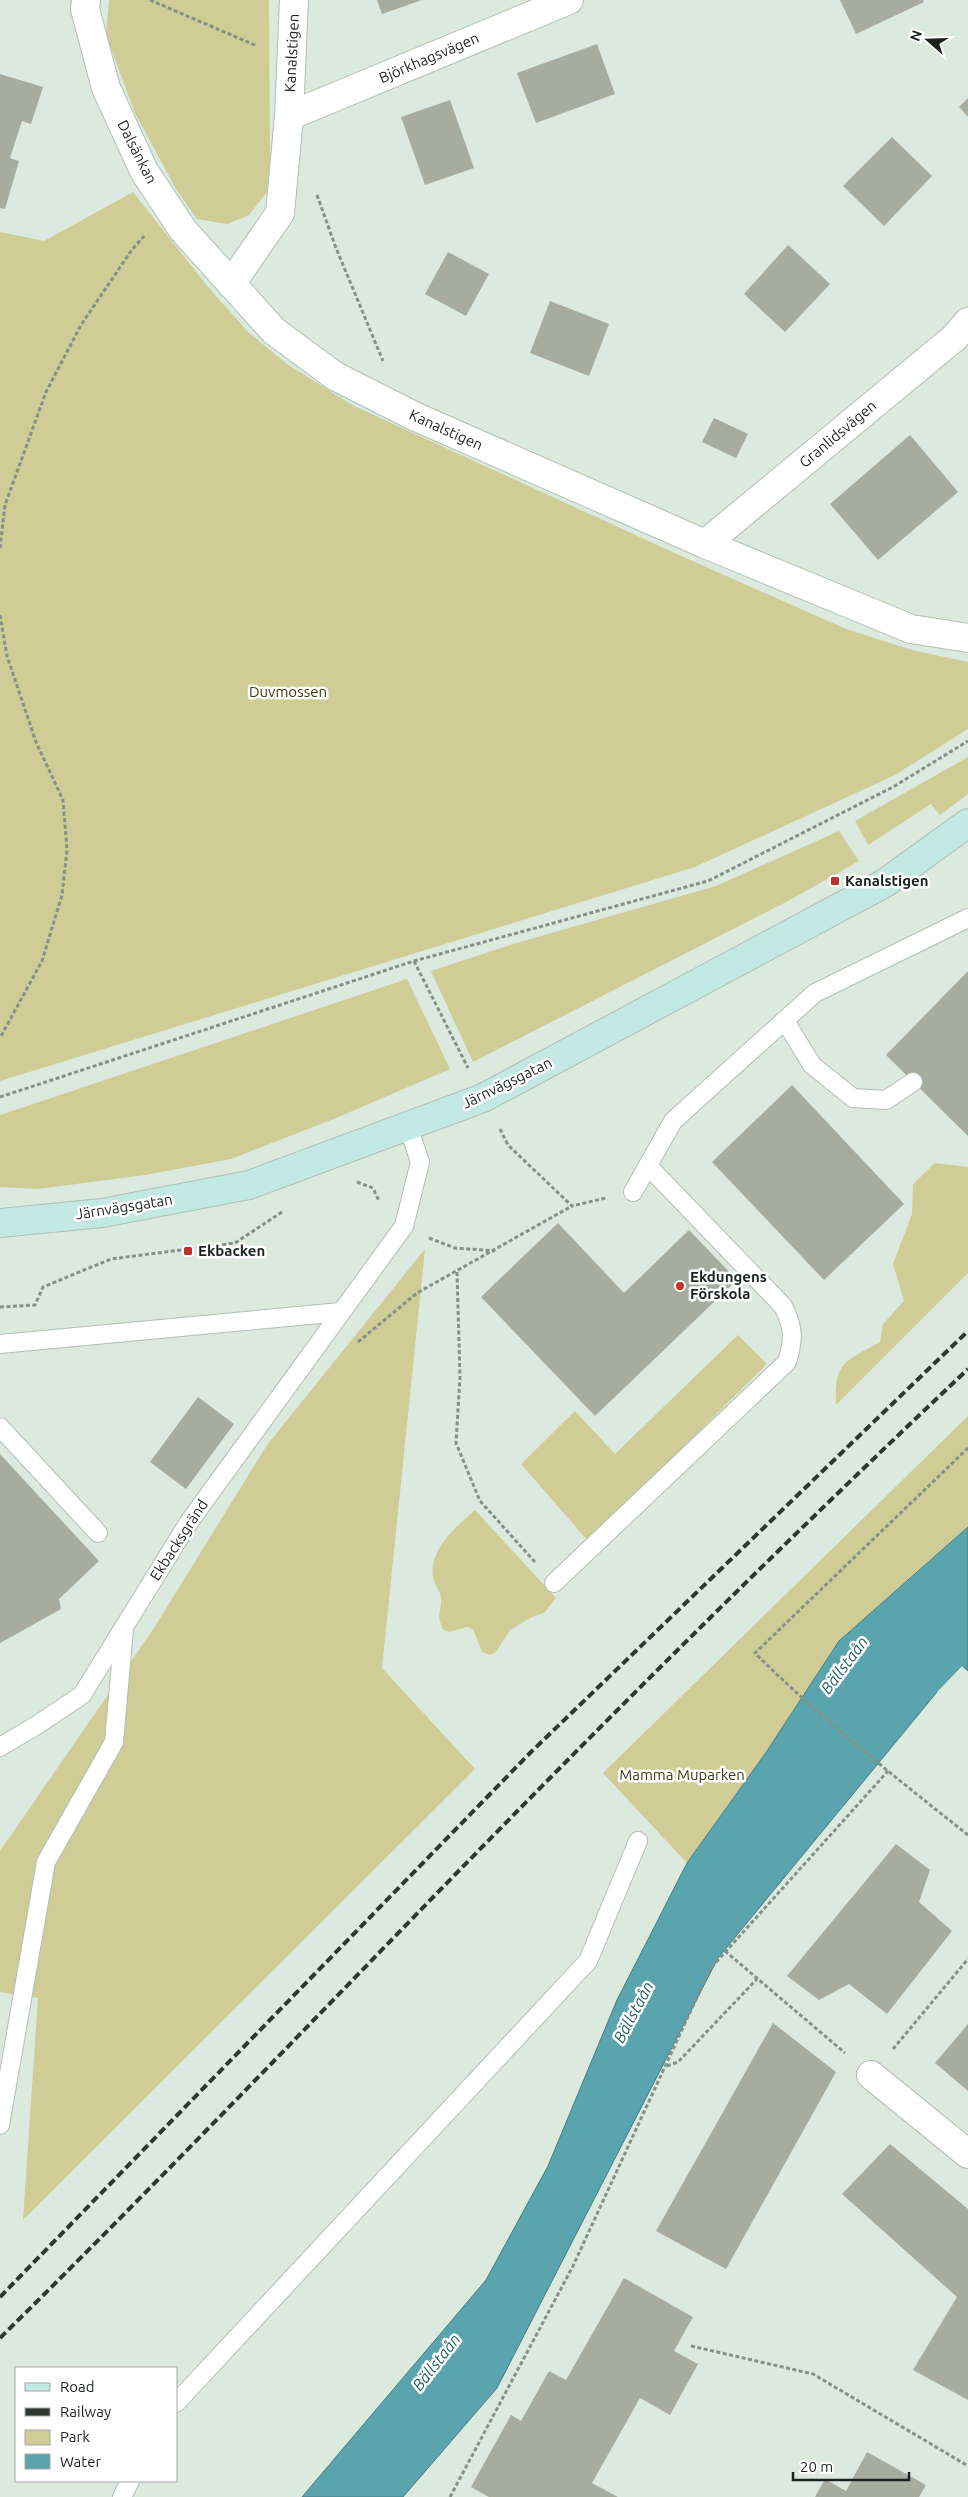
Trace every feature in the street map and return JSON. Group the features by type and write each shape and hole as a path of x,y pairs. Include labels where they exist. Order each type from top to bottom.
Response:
{"street":[{"name":"Kanalstigen","path":"294,0 289,116 280,213 231,284 274,331 335,376 414,416 705,544 911,629 968,638"},
{"name":"Björkhagsvägen","path":"289,116 569,0"},
{"name":"Dalsänkan","path":"79,3 106,88 144,171 183,230 231,284"},
{"name":"Granlidsvägen","path":"705,544 954,338 968,322"},
{"name":"Järnvägsgatan","path":"0,1223 102,1212 249,1185 483,1098 876,888 968,823"},
{"path":"871,2075 968,2154"}],"lane":[{"path":"633,1192 673,1121 816,993 968,918"},
{"path":"784,1021 812,1065 854,1098 886,1100 913,1082"},
{"name":"Ekbacksgränd","path":"0,1747 82,1695 190,1522 404,1226 420,1162 408,1126"},
{"path":"554,1583 787,1362 793,1342 790,1322 783,1306 648,1166"},
{"path":"0,1344 341,1312"},
{"path":"0,1427 98,1533"},
{"path":"0,2126 46,1862 114,1742 125,1626"},
{"path":"178,2401 588,1961 638,1842"},
{"path":"122,2497 130,2482"}],"path":[{"path":"150,0 292,61"},
{"path":"316,192 336,248 383,363"},
{"path":"0,548 5,505 46,392 81,325 131,251 168,208"},
{"path":"0,615 7,656 36,742 63,800 67,850 62,895 42,961 0,1038"},
{"path":"0,1097 414,961 708,881 893,787 968,741"},
{"path":"350,1179 373,1188 381,1204 381,1216 404,1226"},
{"path":"0,1307 35,1304 43,1288 111,1259 235,1243 290,1206"},
{"path":"350,1349 417,1293 495,1251 572,1206"},
{"path":"432,1239 455,1248 495,1251"},
{"path":"457,1272 460,1377 456,1443 480,1501 554,1583"},
{"path":"968,1448 755,1653 785,1683 888,1771 968,1835"},
{"path":"450,2497 573,2266 667,2066 710,1969 888,1771"},
{"path":"725,1951 871,2075 968,1959"},
{"path":"667,2066 678,2062 757,1979"},
{"path":"691,2346 813,2374 968,2466"}],"green space":[{"path":"109,0 269,0 270,158 267,192 249,215 227,224 197,219 176,189 135,113 106,35"},
{"name":"Duvmossen","path":"133,192 209,288 248,332 287,364 352,405 679,555 846,629 912,650 968,662 968,729 895,775 695,867 0,1081 0,232 44,241"},
{"path":"968,757 968,794 940,815 931,804 868,845 855,821"},
{"path":"839,831 859,861 790,900 473,1062 431,971 513,944 716,886"},
{"path":"407,979 450,1069 336,1118 231,1159 145,1175 38,1189 0,1187 0,1115"},
{"path":"935,1163 968,1167 968,1273 836,1405 837,1379 844,1364 880,1342 883,1324 904,1301 893,1264 912,1214 913,1184"},
{"path":"425,1249 382,1668 475,1769 23,2220 38,1998 0,1992 0,1851 154,1628 267,1445"},
{"path":"738,1335 767,1364 588,1541 521,1464 575,1411 615,1454"},
{"name":"Mamma Muparken","path":"968,1416 968,1527 839,1641 765,1754 687,1863 603,1773"},
{"path":"475,1510 556,1598 544,1613 532,1617 510,1630 496,1652 490,1655 482,1652 473,1629 467,1627 449,1632 443,1629 439,1616 441,1596 433,1577 435,1557 445,1539"}],"water":[{"name":"Bällstaån","path":"968,1527 968,1671 962,1666 937,1692 718,1958 497,2388 403,2497 302,2497 486,2280 548,2166 617,2000 687,1863 765,1754 839,1641"}],"pier":[{"path":"962,1666 968,1673 962,1669 939,1694 937,1692"}],"building":[{"path":"377,0 422,0 382,14"},
{"path":"840,0 923,0 924,2 856,34"},
{"path":"597,44 615,94 536,123 517,73"},
{"path":"0,74 43,87 31,124 22,121 10,158 19,161 5,209 0,208"},
{"path":"968,98 968,117 959,107"},
{"path":"450,100 474,168 425,185 401,117"},
{"path":"892,137 932,176 884,226 843,186"},
{"path":"788,245 830,284 785,332 744,294"},
{"path":"448,252 489,274 466,316 425,294"},
{"path":"550,301 609,324 589,376 530,353"},
{"path":"714,418 748,434 736,458 702,442"},
{"path":"910,435 958,492 878,560 830,504"},
{"path":"968,971 968,1136 886,1055"},
{"path":"792,1085 904,1204 824,1280 712,1162"},
{"path":"558,1223 624,1293 689,1230 737,1280 595,1416 481,1297"},
{"path":"198,1397 234,1424 186,1489 150,1462"},
{"path":"0,1454 99,1561 59,1599 61,1609 0,1643"},
{"path":"896,1844 930,1870 919,1902 952,1931 887,2014 849,1984 819,2000 787,1976"},
{"path":"773,2023 836,2072 726,2269 656,2231"},
{"path":"968,2024 968,2091 935,2063"},
{"path":"890,2144 968,2209 968,2400 913,2370 957,2297 842,2194"},
{"path":"624,2278 693,2317 674,2351 698,2364 670,2415 640,2398 592,2483 618,2497 489,2497 471,2487 511,2415 521,2421 549,2371 566,2380"},
{"path":"867,2452 926,2485 919,2497 815,2497 825,2479 846,2491"}],"railway":[{"path":"0,2297 531,1752 968,1331"},
{"path":"0,2338 139,2199 601,1726 757,1572 968,1369"}],"place":[{"name":"Kanalstigen","path":"835,881"},
{"name":"Ekbacken","path":"188,1251"},
{"name":"Ekdungens Förskola","path":"680,1286"}]}
